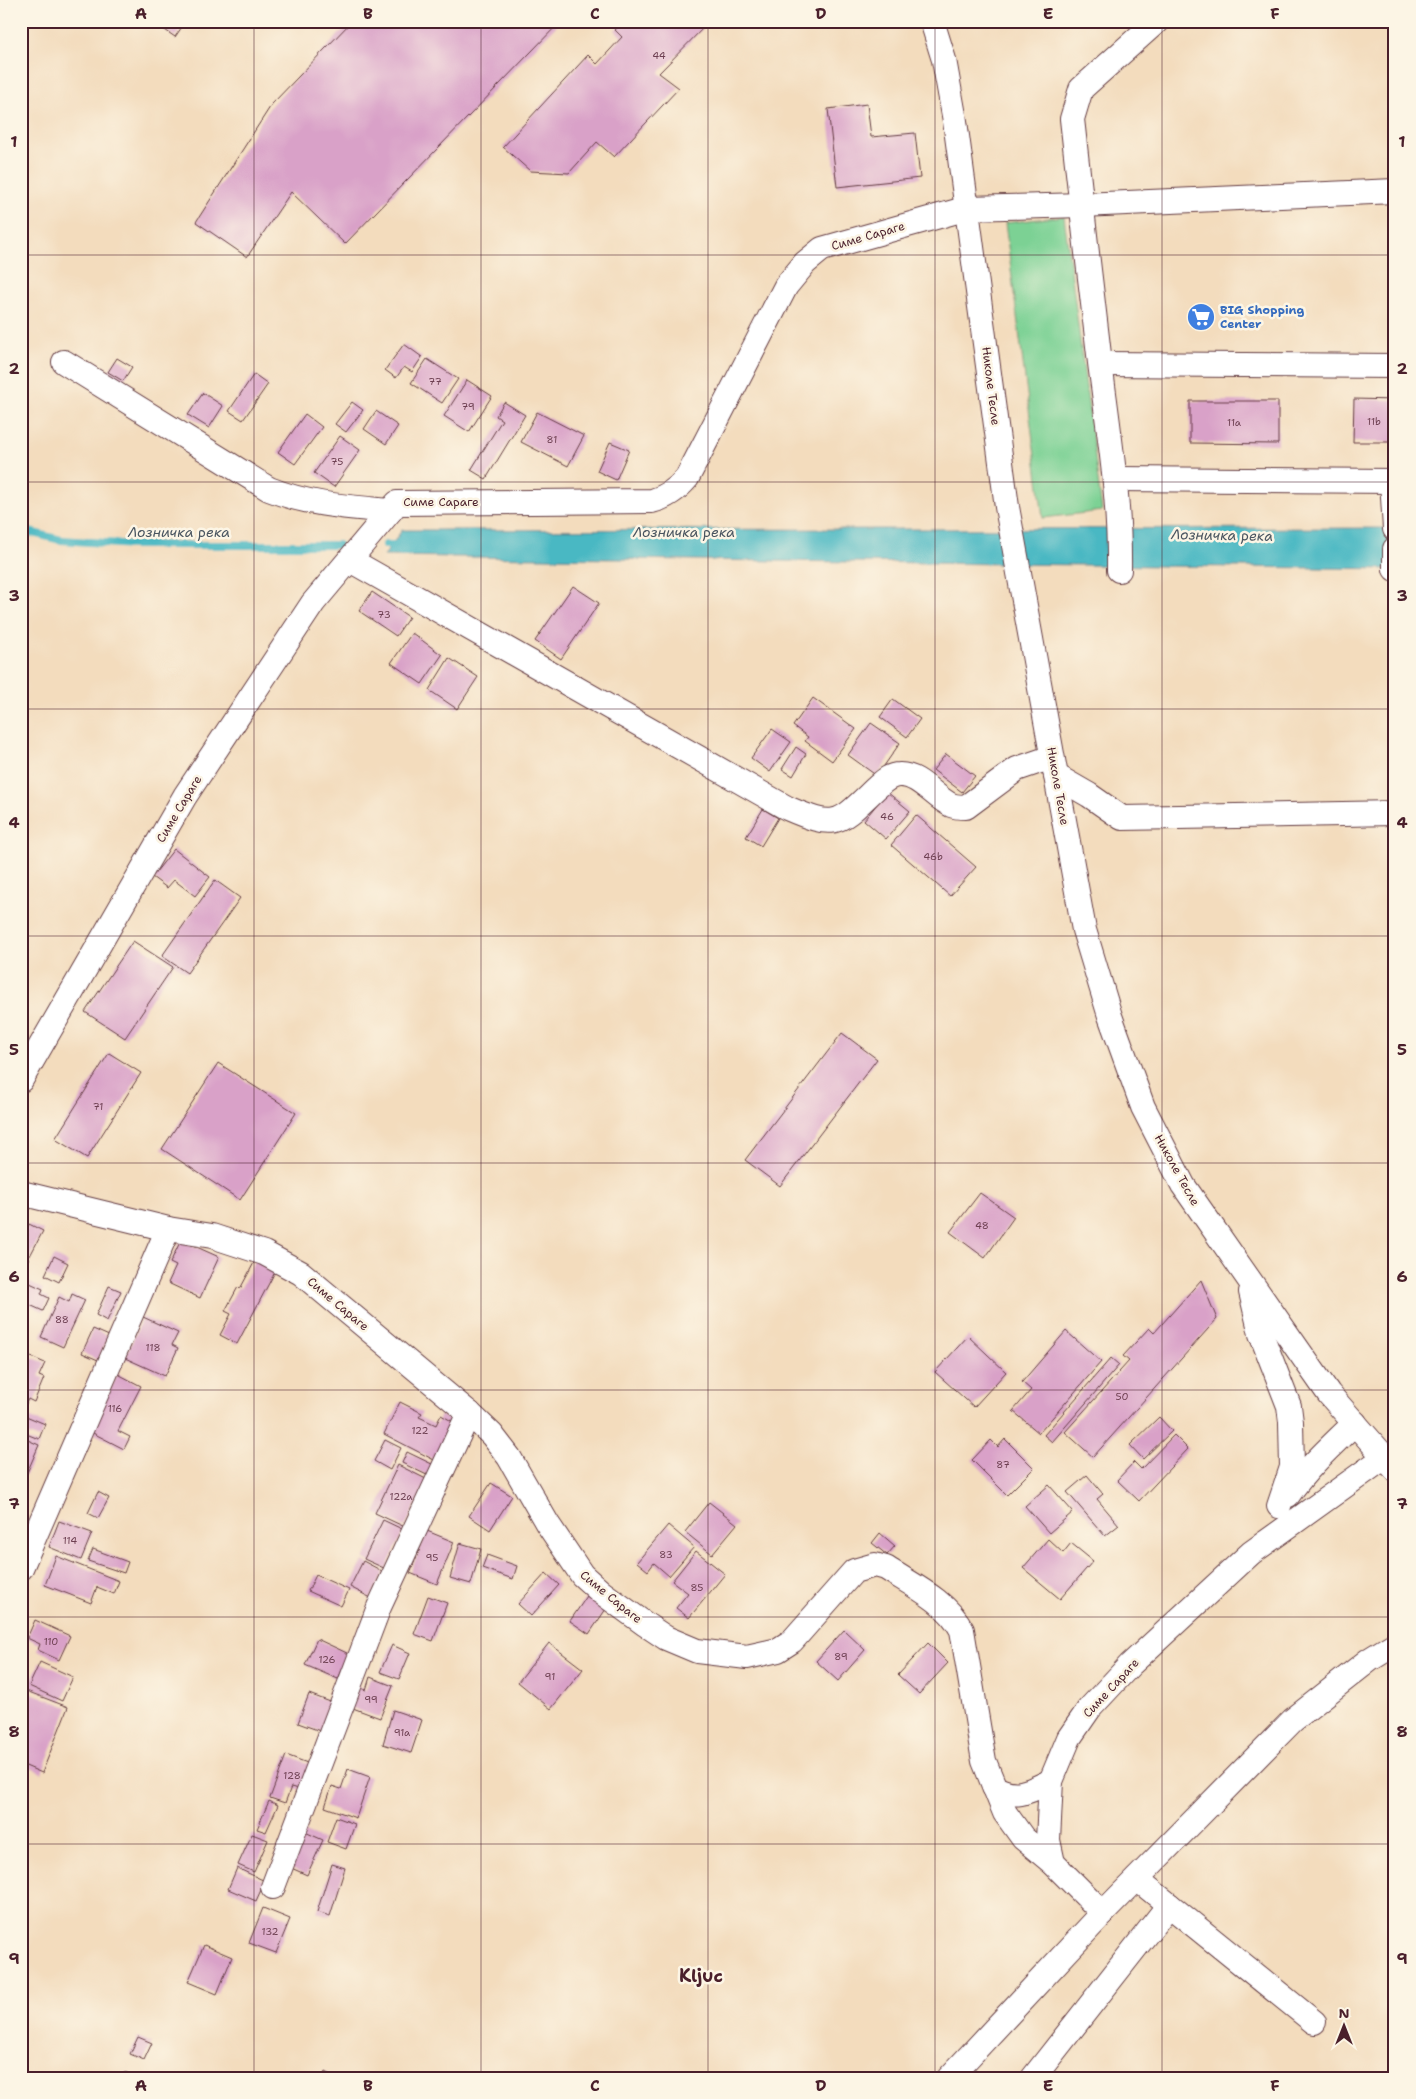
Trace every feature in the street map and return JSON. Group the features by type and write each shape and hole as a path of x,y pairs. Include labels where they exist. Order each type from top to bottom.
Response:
{"street":[{"name":"Николе Тесле","path":"932,21 944,60 968,208 1007,507 1023,597 1084,930 1110,1016 1143,1107 1183,1185 1329,1394 1390,1463"},
{"path":"1119,570 1116,478 1100,364 1072,118 1081,89 1157,21"},
{"name":"Симе Сараге","path":"21,1080 185,796 313,603 397,503 652,501 678,489 687,478 786,286 805,263 822,249 968,208 1082,205 1395,191"},
{"path":"64,362 269,489 288,497 324,505 390,511"},
{"path":"1100,364 1395,366"},
{"path":"1116,478 1394,481 1395,529"},
{"path":"1395,549 1395,569"},
{"path":"350,560 787,808 816,820 831,821 844,818 885,779 900,775 912,778 954,806 966,807 1017,769 1054,766 1089,795 1122,818 1395,812"},
{"name":"Симе Сараге","path":"21,1192 168,1229 212,1236 240,1244 264,1253 301,1273 470,1413 492,1435 509,1457 547,1523 582,1575 601,1592 666,1638 697,1651 747,1657 778,1650 792,1641 854,1572 875,1565 886,1568 945,1607 955,1618 962,1630 984,1760 1005,1813 1023,1838 1053,1863 1103,1914"},
{"path":"21,1568 168,1229"},
{"path":"1248,1280 1261,1334 1289,1406 1292,1467 1279,1506"},
{"path":"273,1886 379,1607 470,1413"},
{"path":"1252,1553 1279,1506 1298,1480 1355,1423"},
{"path":"1252,1553 1390,1463"},
{"name":"Симе Сараге","path":"1053,1863 1048,1840 1051,1781 1069,1738 1089,1709 1130,1665 1252,1553"},
{"path":"949,2078 1103,1914 1293,1720 1369,1660 1395,1644"},
{"path":"994,1787 1004,1792 1016,1794 1029,1792 1051,1781"},
{"path":"1137,1879 1314,2022"},
{"path":"1034,2078 1169,1905"}],"green space":[{"path":"1064,216 1102,511 1043,518 1005,223"}],"water":[{"path":"1395,528 1395,569 384,556 402,530"}],"building":[{"path":"152,21 186,21 175,37"},
{"path":"352,21 561,21 345,244 291,192 247,257 196,222 272,104"},
{"path":"624,21 710,21 659,73 679,88 614,157 597,142 569,173 530,171 503,147 588,55 597,64 622,37 615,30"},
{"path":"867,104 871,137 915,133 920,178 837,187 828,109"},
{"path":"404,344 422,357 412,372 404,367 396,378 385,370"},
{"path":"117,358 132,367 123,381 108,372"},
{"path":"427,359 458,379 442,403 411,383"},
{"path":"254,374 268,384 243,420 229,411"},
{"path":"467,380 492,396 469,432 444,416"},
{"path":"203,393 223,406 209,428 188,415"},
{"path":"1354,399 1395,400 1395,442 1353,442"},
{"path":"1190,401 1278,401 1278,444 1190,443"},
{"path":"352,402 363,410 346,432 335,424"},
{"path":"504,402 525,415 486,479 471,470 502,420 496,416"},
{"path":"376,411 398,426 386,444 364,429"},
{"path":"537,412 584,436 568,466 521,442"},
{"path":"305,414 322,427 295,464 278,452"},
{"path":"340,436 360,450 334,487 314,473"},
{"path":"610,442 629,450 616,480 597,471"},
{"path":"573,586 599,603 561,659 535,641"},
{"path":"372,592 409,617 396,636 359,611"},
{"path":"412,633 442,655 422,684 391,663"},
{"path":"449,658 478,677 457,709 429,690"},
{"path":"813,698 856,729 832,761 805,741 808,737 793,726"},
{"path":"893,699 920,719 907,737 880,717"},
{"path":"871,723 900,743 877,776 848,755"},
{"path":"772,729 791,742 770,772 751,758"},
{"path":"796,747 806,754 793,776 782,769"},
{"path":"946,754 975,776 962,792 933,770"},
{"path":"887,792 910,811 886,839 864,820"},
{"path":"763,809 778,818 761,846 746,837"},
{"path":"916,815 976,867 950,896 891,845"},
{"path":"174,849 210,877 195,896 174,880 167,888 152,877"},
{"path":"215,880 240,898 187,973 162,956"},
{"path":"133,941 173,967 125,1038 85,1012"},
{"path":"842,1033 877,1059 780,1186 745,1160"},
{"path":"109,1053 141,1073 87,1158 55,1139"},
{"path":"218,1063 296,1113 240,1200 162,1149"},
{"path":"980,1193 1014,1217 985,1258 950,1232"},
{"path":"29,1224 43,1231 21,1273 21,1240"},
{"path":"181,1240 219,1257 200,1298 168,1283 176,1266 170,1263"},
{"path":"54,1256 68,1263 59,1282 45,1275"},
{"path":"256,1259 276,1270 237,1344 220,1335 231,1314 225,1311 238,1287 240,1289"},
{"path":"21,1279 43,1289 41,1294 49,1298 43,1311 21,1301"},
{"path":"1201,1280 1217,1319 1093,1457 1065,1432 1129,1361 1123,1356 1149,1328 1154,1333"},
{"path":"109,1286 121,1291 107,1321 96,1315"},
{"path":"72,1294 85,1300 63,1347 41,1337 59,1297 69,1302"},
{"path":"143,1317 178,1333 172,1345 178,1348 165,1376 125,1358"},
{"path":"93,1329 109,1336 98,1360 82,1353"},
{"path":"1066,1331 1101,1362 1039,1433 1013,1411 1031,1390 1022,1382"},
{"path":"968,1336 1006,1372 974,1407 935,1372"},
{"path":"29,1356 45,1363 39,1376 44,1378 34,1402 28,1399 21,1415 21,1375"},
{"path":"1111,1358 1119,1365 1052,1442 1044,1435"},
{"path":"118,1374 141,1386 118,1431 130,1437 124,1449 89,1431"},
{"path":"400,1402 422,1413 419,1417 436,1425 441,1415 457,1424 438,1462 384,1434"},
{"path":"26,1416 45,1424 39,1439 21,1432"},
{"path":"1159,1417 1172,1431 1143,1459 1130,1445"},
{"path":"1174,1435 1188,1449 1139,1501 1117,1480 1134,1462 1141,1469"},
{"path":"21,1437 39,1445 26,1475 21,1473"},
{"path":"1005,1439 1034,1468 1007,1495 972,1460 991,1440 998,1447"},
{"path":"385,1440 401,1448 390,1470 374,1461"},
{"path":"407,1452 436,1466 431,1477 402,1463"},
{"path":"398,1465 428,1480 405,1527 375,1513"},
{"path":"1087,1475 1103,1494 1097,1499 1119,1525 1105,1536 1067,1492"},
{"path":"491,1483 512,1496 490,1530 469,1516"},
{"path":"1049,1485 1073,1512 1049,1533 1025,1506"},
{"path":"98,1492 109,1498 98,1518 88,1513"},
{"path":"709,1502 737,1524 712,1554 685,1532"},
{"path":"383,1520 404,1530 386,1569 364,1559"},
{"path":"59,1521 92,1533 81,1560 49,1547"},
{"path":"668,1525 694,1547 669,1576 654,1563 648,1571 637,1562"},
{"path":"427,1531 454,1542 437,1584 410,1573"},
{"path":"880,1533 895,1546 887,1555 872,1543"},
{"path":"1048,1539 1063,1553 1071,1543 1093,1561 1060,1599 1023,1568"},
{"path":"460,1543 481,1549 471,1584 450,1578"},
{"path":"93,1549 128,1562 124,1573 88,1561"},
{"path":"696,1551 725,1574 689,1618 676,1608 688,1593 672,1581"},
{"path":"487,1555 517,1566 513,1579 482,1568"},
{"path":"56,1556 119,1581 114,1594 97,1587 91,1603 45,1585"},
{"path":"363,1561 384,1572 371,1598 350,1587"},
{"path":"546,1573 559,1585 531,1616 518,1604"},
{"path":"316,1575 349,1590 341,1606 308,1591"},
{"path":"428,1596 447,1603 433,1641 414,1634"},
{"path":"587,1596 606,1609 589,1634 570,1621"},
{"path":"35,1620 70,1636 59,1660 38,1650 40,1644 27,1638"},
{"path":"844,1630 865,1650 838,1681 816,1661"},
{"path":"317,1639 349,1654 338,1679 305,1665"},
{"path":"549,1643 583,1669 551,1709 518,1682"},
{"path":"928,1643 948,1663 919,1694 898,1675"},
{"path":"392,1645 410,1653 399,1679 380,1672"},
{"path":"40,1662 73,1677 62,1701 29,1686"},
{"path":"370,1677 393,1686 380,1718 350,1707 358,1687 366,1690"},
{"path":"21,1689 68,1707 42,1773 21,1764 21,1739 24,1731 21,1730"},
{"path":"309,1694 333,1703 323,1732 298,1723"},
{"path":"393,1710 422,1720 411,1753 383,1744"},
{"path":"286,1755 310,1764 301,1790 291,1787 285,1803 270,1798"},
{"path":"348,1769 370,1777 356,1818 325,1807 332,1786 341,1789"},
{"path":"269,1801 278,1805 266,1832 257,1829"},
{"path":"336,1817 355,1824 346,1849 327,1842"},
{"path":"305,1832 323,1840 307,1875 289,1867"},
{"path":"252,1834 268,1840 254,1872 238,1865"},
{"path":"332,1864 345,1868 330,1916 317,1912"},
{"path":"237,1868 265,1881 256,1901 228,1889"},
{"path":"263,1908 290,1919 276,1953 249,1943"},
{"path":"204,1945 232,1957 217,1994 188,1982"},
{"path":"138,2037 152,2043 144,2060 130,2054"},
{"path":"125,2072 137,2078 123,2078"},
{"path":"325,2072 336,2078 322,2078"}],"waterway":[{"name":"Лозничка река","path":"21,530 61,540 134,545 338,545"},
{"name":"Лозничка река","path":"386,545 401,545"}],"place":[{"name":"BIG Shopping Center","path":"1201,317"}],"district":[{"name":"Kljuc","path":"701,1976"}]}
